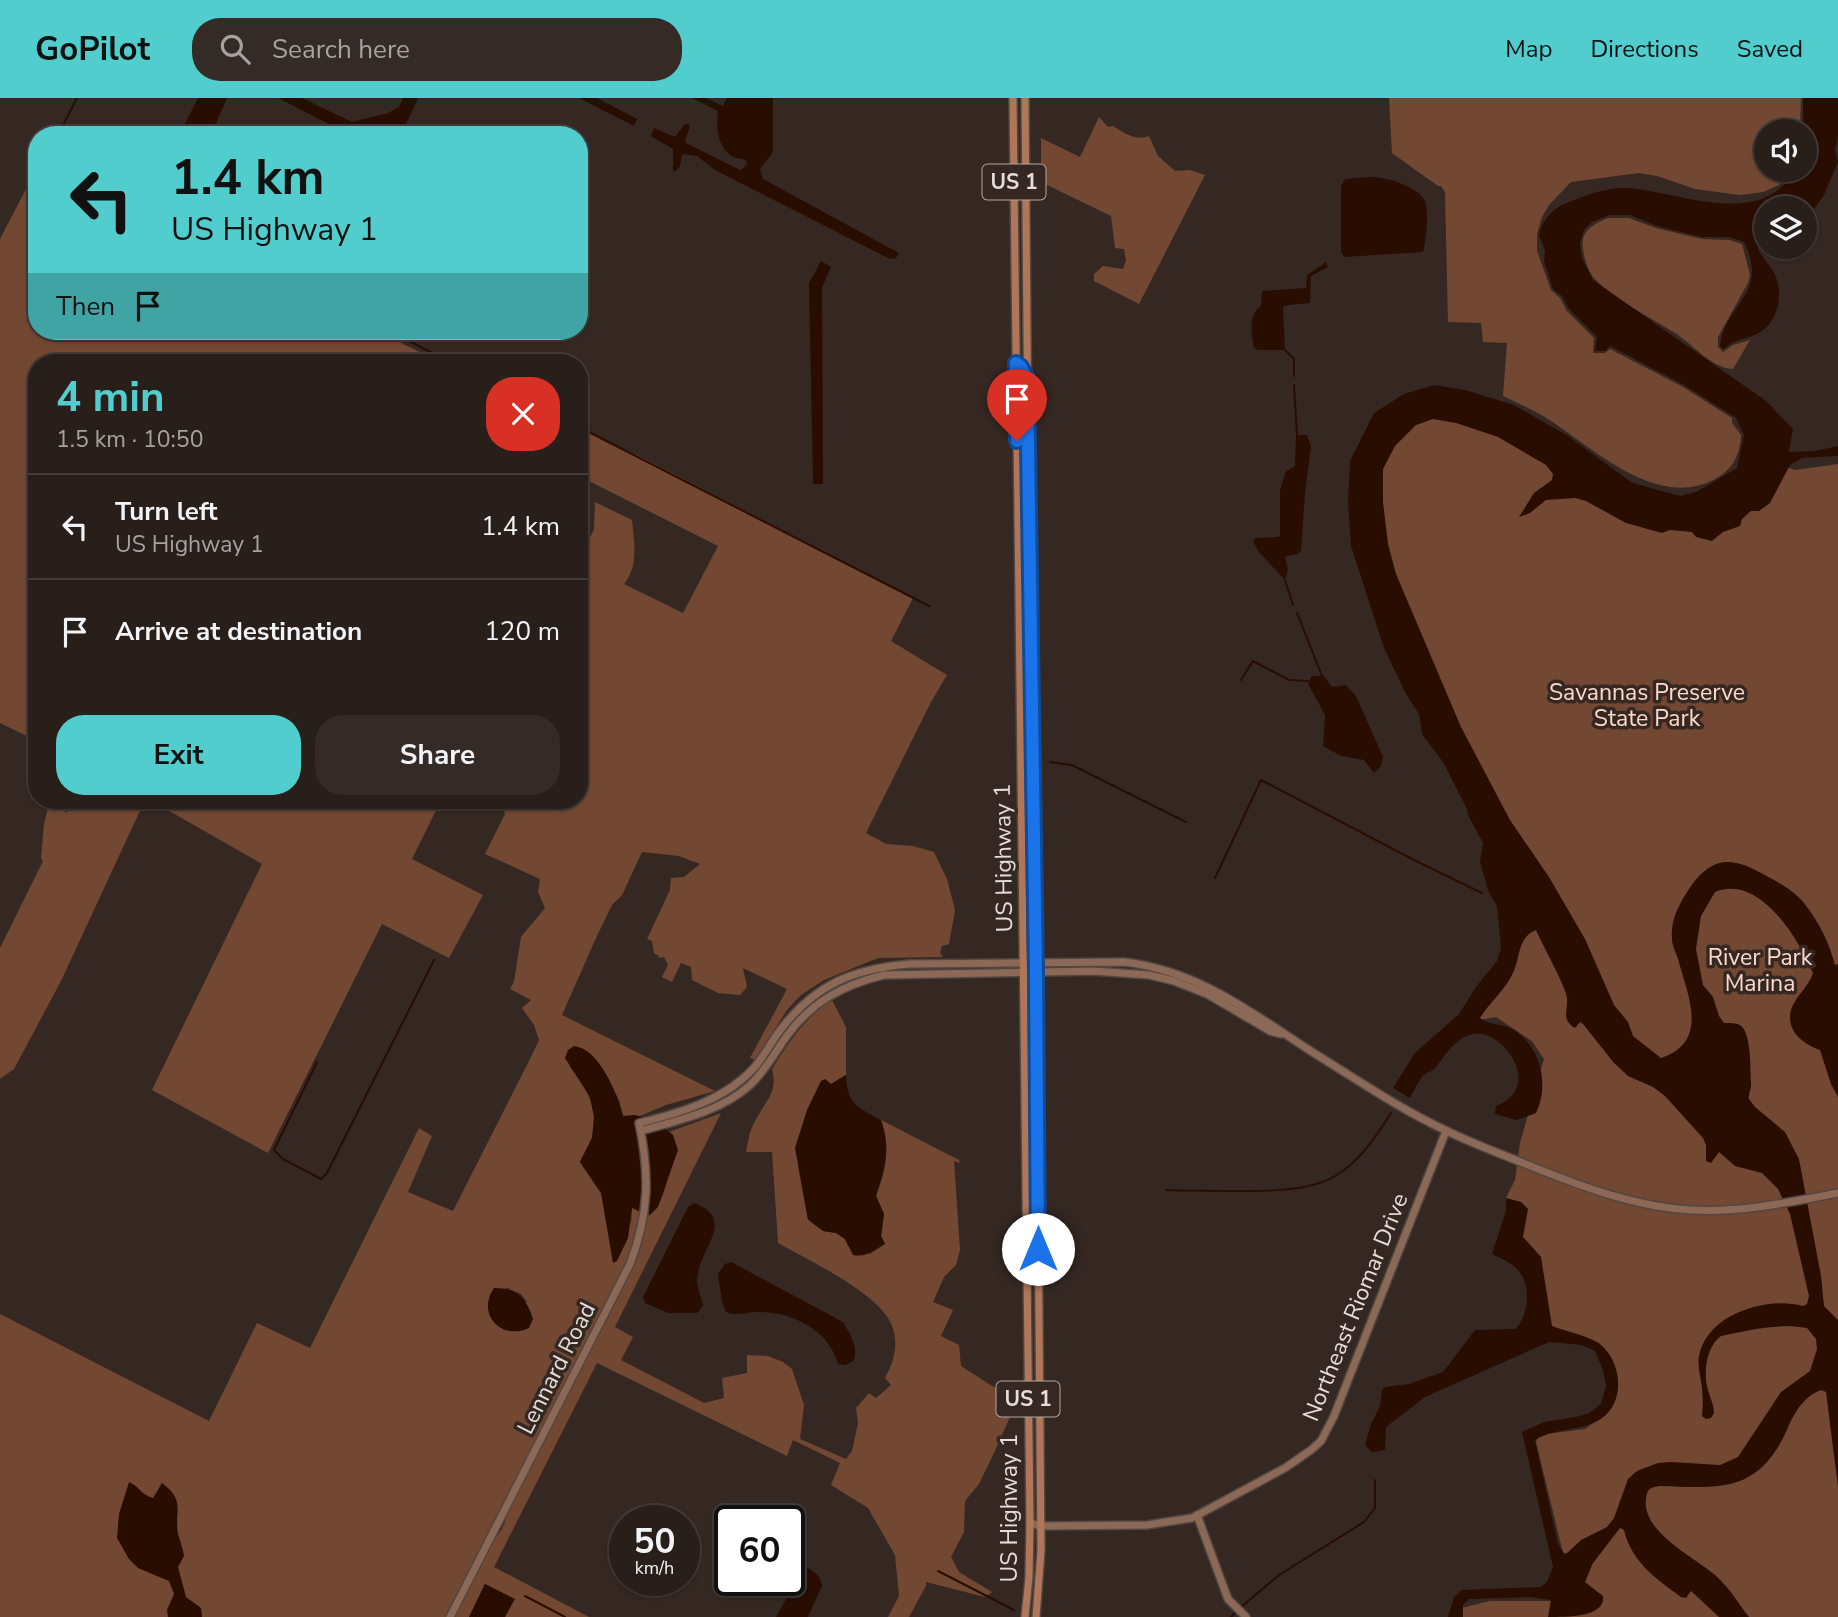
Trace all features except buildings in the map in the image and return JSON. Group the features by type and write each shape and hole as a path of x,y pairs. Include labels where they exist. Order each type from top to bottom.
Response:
{"main road":[{"name":"US Highway 1","path":"1013,98 1030,1523 1025,1617"},
{"name":"US Highway 1","path":"1025,98 1041,1523 1036,1617"},
{"path":"1016,346 1027,360"},
{"path":"1016,363 1027,378"},
{"path":"1021,698 1032,726"},
{"path":"1021,713 1032,739"},
{"path":"1027,1230 1032,1244 1038,1249"},
{"path":"1027,1251 1038,1267"}],"street":[{"path":"640,1127 694,1107 730,1088 753,1069 795,1012 813,995 854,973 882,966 909,964 1124,961 1175,972 1213,988 1407,1110 1446,1131 1602,1193 1656,1206 1690,1210 1767,1205 1838,1194"},
{"path":"640,1127 700,1114 736,1095 760,1075 802,1017 833,993 856,982 884,975 1121,972 1174,981 1222,1002 1270,1031 1286,1035"},
{"name":"Lennard Road","path":"450,1617 630,1264 645,1216 647,1181 640,1127"},
{"name":"Northeast Riomar Drive","path":"1030,1523 1147,1525 1192,1518 1285,1468 1321,1441 1334,1416 1446,1131"},
{"path":"1196,1515 1228,1599 1246,1617"}],"green space":[{"path":"1389,98 1801,98 1800,119 1754,119 1754,182 1781,182 1779,185 1763,192 1740,195 1695,189 1639,173 1571,182 1549,205 1537,234 1537,251 1551,290 1594,338 1593,353 1605,353 1610,349 1683,387 1732,418 1732,423 1741,435 1737,455 1727,471 1715,479 1693,487 1672,487 1650,482 1628,473 1545,417 1503,396 1507,343 1483,342 1481,323 1448,322 1445,192 1441,186 1392,153"},
{"path":"1099,117 1108,127 1113,126 1130,136 1149,136 1158,156 1175,171 1190,170 1205,175 1139,304 1094,281 1094,274 1103,266 1123,269 1126,260 1124,249 1115,248 1111,216 1041,182 1041,138 1080,157"},
{"path":"28,185 28,340 395,340 424,354 28,354 28,737 0,723 0,239"},
{"path":"1608,218 1629,218 1656,228 1702,239 1729,240 1742,244 1750,275 1748,283 1718,337 1718,347 1723,352 1733,345 1750,340 1733,369 1717,365 1675,333 1612,294 1594,278 1584,256 1584,237 1593,226"},
{"name":"Savannas Preserve State Park","path":"1439,407 1691,521 1775,463 1795,470 1838,464 1838,1617 1458,1617 1457,1609 1490,1601 1566,1601 1574,1554 1563,1553 1536,1442 1539,1435 1585,1429 1606,1414 1613,1366 1599,1343 1550,1327 1521,1241 1525,1207 1506,1198 1515,1180 1520,1143 1544,1059 1532,1041 1496,1017 1473,1021 1514,940 1534,923 1399,619 1368,476 1383,438"},
{"path":"588,432 913,598 891,641 947,675 866,833 886,844 913,846 934,852 947,879 955,910 949,944 942,946 940,953 943,957 878,958 824,980 801,995 787,1010 755,1060 750,1058 787,989 743,968 747,987 740,995 718,993 692,980 691,967 681,963 672,982 662,977 668,965 664,957 658,958 654,953 652,941 647,939 670,890 671,878 684,877 700,864 679,856 642,852 622,895 612,905 562,1015 715,1091 666,1105 640,1116 623,1116 619,1100 604,1072 569,1066 586,1090 593,1108 594,1127 591,1140 580,1162 601,1193 605,1206 631,1223 632,1207 643,1213 628,1263 448,1617 0,1617 0,1314 209,1421 257,1323 310,1348 419,1128 432,1136 408,1192 453,1211 539,1040 534,1025 522,1008 531,1000 510,989 514,982 521,937 545,908 538,892 540,879 485,854 505,814 503,809 588,809 588,542 594,529 595,502 632,520 634,562 624,584 683,613 718,546 588,481","holes":["507,1288 521,1294 527,1302 489,1303 490,1294"]},
{"path":"48,809 64,809 66,813 68,809 141,809 61,981 14,1069 0,1079 0,948 43,861 44,824"},
{"path":"166,809 437,809 412,859 483,895 449,958 382,924 268,1153 152,1090 262,864"},
{"path":"832,1000 846,1027 846,1075 831,1084 798,1166 808,1220 823,1231 836,1233 845,1239 848,1246 870,1254 885,1244 881,1236 884,1214 876,1196 886,1158 886,1140 881,1120 959,1160 960,1163 954,1161 960,1250 956,1265 944,1277 933,1302 953,1310 941,1336 959,1345 961,1366 1011,1398 1010,1417 979,1484 965,1501 964,1532 951,1557 959,1572 992,1592 985,1597 926,1582 909,1617 888,1617 899,1596 895,1555 868,1508 831,1485 840,1463 793,1440 787,1456 597,1363 494,1567 589,1617 505,1617 514,1599 485,1584 469,1617 453,1617 489,1547 502,1529 505,1515 632,1265 647,1215 660,1202 664,1192 673,1135 669,1132 721,1113 615,1327 633,1337 621,1360 704,1403 724,1398 722,1378 747,1373 747,1355 768,1356 792,1369 804,1405 800,1439 846,1459 852,1451 858,1423 856,1408 869,1393 876,1398 891,1385 885,1378 894,1353 892,1326 874,1302 859,1290 778,1243 772,1152 746,1152 752,1128 772,1092 772,1069 806,1022"}],"shaded area":[{"path":"198,98 227,98 215,126 184,126"},
{"path":"278,98 302,98 352,122 388,113 399,107 403,98 418,98 405,126 332,126"},
{"path":"579,98 597,98 637,119 634,126"},
{"path":"692,98 706,98 723,106 727,98 773,98 773,152 760,169 763,179 899,253 896,258 890,259 715,170 697,156 682,154 680,166 673,171 673,149 651,136 654,128 675,137 685,124 688,124 690,126 686,143 740,170 747,165 746,160 732,156 722,146 717,129 718,111"},
{"path":"1803,98 1838,98 1838,137 1835,150 1838,162 1817,205 1817,196 1767,196 1785,182 1817,182 1817,119 1803,119"},
{"path":"1369,177 1400,183 1415,191 1425,201 1427,212 1423,252 1344,257 1341,252 1341,186 1345,179"},
{"path":"1629,188 1695,200 1741,203 1754,201 1754,259 1764,259 1777,279 1778,306 1775,315 1764,329 1723,349 1720,346 1723,332 1749,287 1752,275 1751,260 1744,242 1729,237 1702,237 1657,226 1630,215 1609,215 1592,222 1584,230 1580,243 1582,258 1593,280 1766,401 1793,429 1789,452 1815,451 1838,446 1838,456 1802,458 1790,465 1770,503 1759,511 1751,511 1742,519 1740,526 1723,532 1712,541 1696,537 1692,532 1670,530 1662,533 1626,523 1586,501 1575,498 1546,500 1530,513 1519,517 1534,493 1552,480 1553,474 1546,465 1498,437 1456,423 1433,419 1416,425 1395,446 1383,469 1383,502 1388,544 1396,574 1461,727 1510,820 1549,877 1585,939 1614,1005 1628,1022 1633,1036 1661,1058 1676,1051 1686,1041 1692,1016 1673,944 1672,926 1689,889 1698,877 1717,864 1726,862 1747,866 1793,892 1814,917 1827,940 1835,965 1838,964 1838,1097 1820,1050 1801,1040 1790,1022 1792,1007 1813,973 1798,943 1775,913 1762,900 1747,892 1731,889 1715,892 1701,916 1696,949 1703,985 1713,997 1719,1016 1724,1023 1740,1025 1747,1036 1750,1052 1749,1099 1785,1132 1799,1159 1824,1306 1838,1320 1838,1487 1826,1392 1821,1390 1800,1406 1776,1451 1764,1466 1750,1476 1719,1486 1657,1486 1647,1492 1647,1510 1660,1532 1720,1580 1749,1617 1719,1617 1691,1591 1686,1598 1681,1597 1646,1568 1632,1551 1624,1530 1620,1528 1593,1563 1585,1582 1603,1596 1602,1603 1592,1612 1548,1617 1551,1600 1530,1597 1469,1599 1463,1605 1463,1617 1448,1617 1454,1597 1462,1590 1541,1587 1547,1582 1553,1567 1522,1432 1544,1422 1589,1413 1601,1404 1606,1386 1595,1351 1582,1345 1549,1342 1425,1397 1386,1427 1385,1450 1372,1452 1365,1445 1385,1387 1409,1384 1443,1372 1475,1330 1516,1329 1520,1323 1526,1307 1525,1282 1514,1266 1492,1254 1506,1211 1506,1198 1521,1202 1528,1209 1523,1237 1541,1257 1552,1326 1593,1340 1602,1346 1610,1355 1618,1377 1616,1400 1602,1418 1586,1426 1552,1433 1535,1440 1558,1544 1565,1555 1581,1540 1607,1527 1614,1518 1628,1479 1637,1471 1658,1463 1671,1462 1720,1465 1738,1457 1781,1392 1810,1371 1817,1349 1816,1339 1807,1328 1775,1327 1721,1336 1709,1353 1706,1368 1714,1413 1711,1418 1702,1416 1699,1356 1704,1341 1714,1329 1726,1319 1756,1306 1807,1304 1809,1296 1790,1214 1778,1189 1762,1173 1735,1166 1719,1152 1711,1163 1706,1161 1703,1138 1665,1096 1653,1087 1628,1076 1583,1024 1580,1022 1575,1028 1568,1022 1566,993 1536,930 1522,943 1510,979 1480,1018 1517,1032 1534,1051 1542,1075 1536,1113 1517,1120 1495,1114 1496,1106 1511,1097 1517,1085 1518,1073 1506,1048 1484,1034 1473,1034 1457,1042 1436,1068 1422,1077 1410,1098 1393,1088 1415,1053 1459,1014 1497,961 1501,948 1497,906 1489,893 1480,862 1483,843 1443,762 1422,734 1419,714 1406,694 1384,648 1351,546 1348,501 1350,461 1374,413 1404,394 1434,385 1465,390 1514,405 1568,436 1631,482 1650,488 1681,496 1698,491 1737,468 1744,435 1736,418 1684,385 1610,346 1605,351 1595,351 1597,337 1553,289 1539,235 1547,218 1560,206 1613,189"},
{"path":"821,261 831,267 822,288 823,484 813,484 809,283"},
{"path":"1326,262 1328,267 1311,276 1310,303 1283,307 1285,350 1254,348 1252,325 1254,314 1261,306 1262,291 1306,288 1307,275"},
{"path":"1296,435 1307,435 1311,446 1301,551 1285,557 1288,570 1285,580 1258,551 1253,541 1256,538 1280,535 1280,490 1286,471 1295,466"},
{"path":"1312,676 1324,676 1332,687 1346,685 1356,696 1383,757 1381,766 1374,773 1364,760 1341,756 1323,746 1325,715 1308,684"},
{"path":"574,1046 592,1055 599,1063 617,1096 623,1116 648,1118 641,1120 644,1158 643,1213 632,1208 628,1238 617,1261 613,1263 601,1193 580,1162 592,1138 594,1117 590,1097 565,1058 568,1050"},
{"path":"846,1075 851,1099 860,1108 881,1120 886,1140 884,1167 876,1196 884,1214 881,1236 885,1244 862,1255 853,1255 845,1239 836,1233 823,1231 808,1219 795,1148 807,1110 821,1081 825,1079 831,1084"},
{"path":"663,1127 673,1135 678,1150 658,1207 649,1216 648,1157 644,1133"},
{"path":"694,1203 706,1209 713,1217 715,1225 697,1278 703,1306 697,1313 668,1313 645,1303 643,1297 688,1207"},
{"path":"731,1262 843,1322 854,1344 854,1360 846,1365 838,1364 833,1352 818,1333 796,1319 772,1313 726,1312 718,1274 725,1264"},
{"path":"494,1288 520,1295 533,1319 529,1328 509,1331 494,1323 488,1307"},
{"path":"129,1482 153,1498 162,1483 174,1495 178,1506 178,1534 184,1556 178,1567 186,1597 201,1608 202,1617 168,1617 167,1610 174,1594 169,1581 138,1568 129,1559 117,1538 119,1514"},
{"path":"805,1567 816,1574 822,1586 808,1617 776,1617 788,1596 805,1596"},
{"path":"485,1584 515,1599 505,1617 469,1617"}],"waterway":[{"path":"63,126 77,98"},
{"path":"407,340 435,354"},
{"path":"1285,350 1294,359 1294,376"},
{"path":"1294,385 1297,435"},
{"path":"588,432 929,606"},
{"path":"1285,580 1293,605"},
{"path":"1297,613 1322,676"},
{"path":"1241,680 1253,661 1289,680 1308,681"},
{"path":"1050,762 1072,765 1186,822"},
{"path":"1215,878 1261,780 1482,893"},
{"path":"317,1062 274,1150 283,1159 321,1179 327,1173 434,960"},
{"path":"1166,1190 1280,1190 1319,1183 1349,1166 1363,1152 1391,1113"},
{"path":"1240,1608 1279,1575 1364,1522 1375,1508 1375,1480"},
{"path":"938,1571 1014,1610"},
{"path":"525,1596 565,1617"},
{"path":"1231,1617 1235,1613"}],"route":[{"path":"1017,441 1016,363 1027,378 1038,1249"}],"park label":[{"name":"River Park Marina","path":"1760,970"}]}
